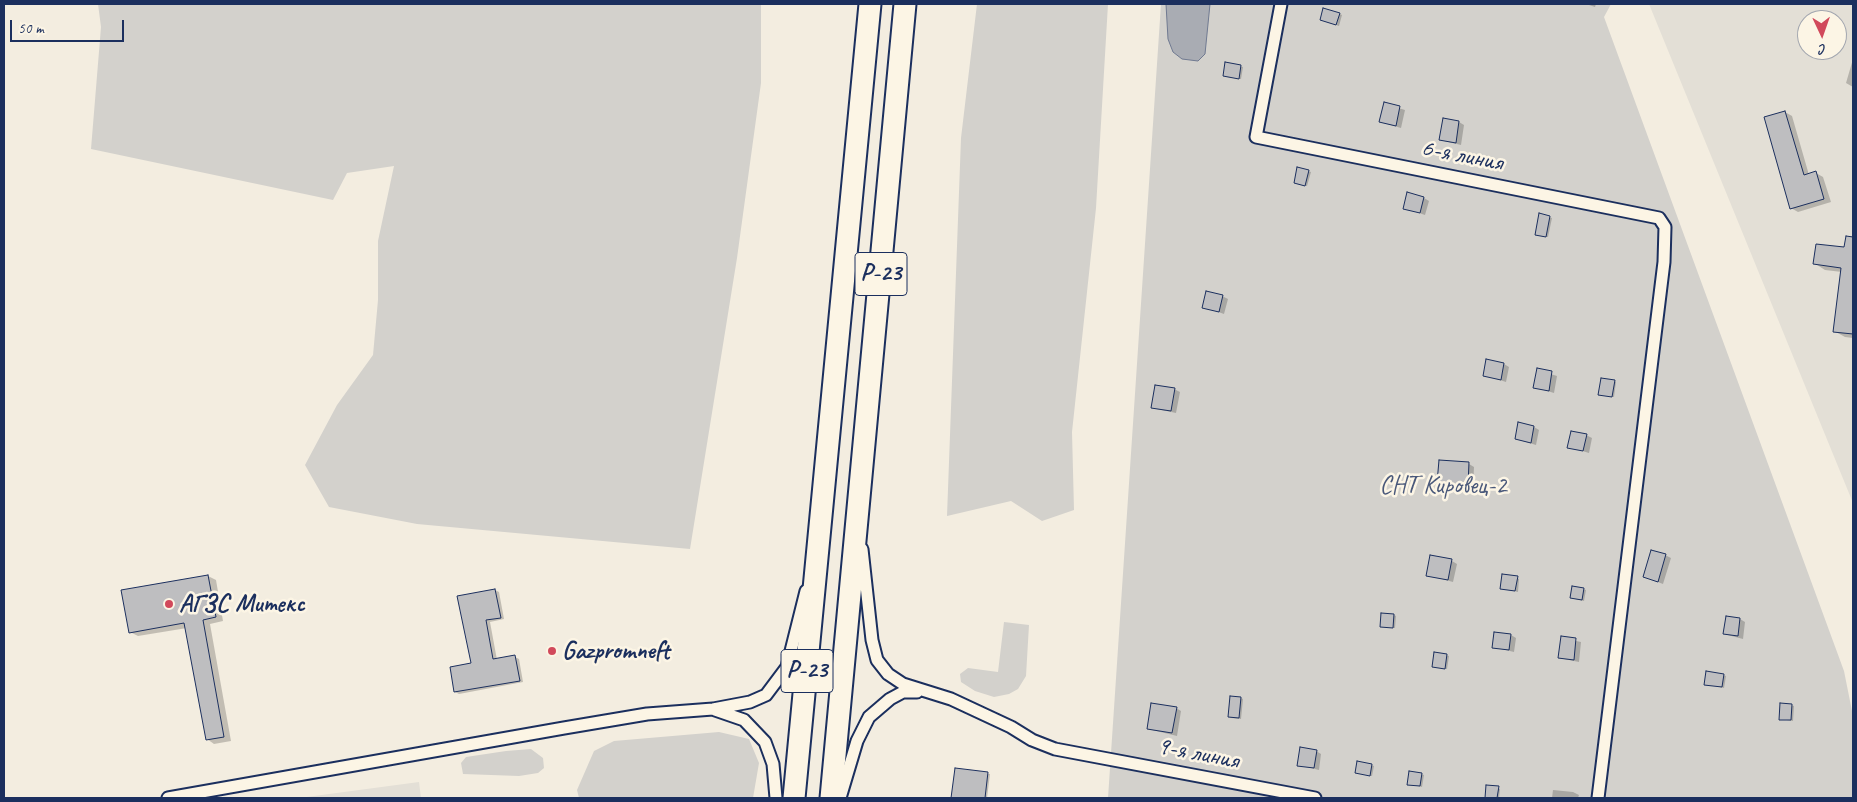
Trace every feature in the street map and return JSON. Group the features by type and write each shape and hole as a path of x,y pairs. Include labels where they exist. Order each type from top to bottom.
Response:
{"highway":[{"name":"Р-23","path":"794,798 870,4"},
{"name":"Р-23","path":"831,798 905,4"}],"street":[{"name":"6-я линия","path":"1281,4 1256,137 1659,218 1665,227 1664,262 1598,798"},
{"name":"9-я линия","path":"858,517 872,640 877,660 888,674 903,684 951,699 1011,727 1032,740 1055,749 1315,798"},
{"path":"168,798 620,719 714,709 750,702 766,695 778,681 786,667 819,545"},
{"path":"840,798 857,740 869,717 879,706 903,692 929,691"},
{"path":"714,709 744,720 765,742 773,764 776,798"}],"shaded area":[{"path":"1166,4 1210,4 1205,54 1198,61 1182,59 1173,52 1168,39"},
{"path":"1649,4 1853,4 1853,503"},
{"path":"419,782 421,798 299,798"}],"green space":[{"path":"98,4 761,4 761,83 737,258 690,549 417,524 329,507 305,465 337,405 373,355 378,300 378,241 394,166 347,173 333,200 91,149 101,27"},
{"path":"977,4 1108,4 1096,208 1072,432 1074,510 1042,521 1011,501 947,516 961,138"},
{"name":"СНТ Кировец-2","path":"1161,4 1611,4 1604,17 1844,671 1853,716 1853,798 1108,798"},
{"path":"1004,622 1029,625 1026,676 1018,689 1009,694 994,697 975,691 961,682 960,674 968,668 998,672"},
{"path":"719,732 749,739 759,763 753,798 579,798 577,790 594,751 614,741"},
{"path":"531,749 543,758 544,768 538,773 519,776 463,774 461,763 466,757"}],"building":[{"path":"1323,8 1340,13 1336,25 1320,20"},
{"path":"1225,62 1241,65 1239,79 1223,76"},
{"path":"1384,102 1400,106 1396,126 1379,122"},
{"path":"1785,111 1804,175 1816,171 1824,199 1790,209 1764,117"},
{"path":"1443,118 1459,121 1456,143 1439,140"},
{"path":"1297,167 1309,170 1305,186 1294,183"},
{"path":"1407,192 1424,197 1420,213 1403,209"},
{"path":"1539,213 1550,216 1546,237 1535,235"},
{"path":"1846,236 1853,237 1853,334 1833,332 1841,268 1813,264 1816,244 1844,247"},
{"path":"1206,291 1223,295 1219,312 1202,308"},
{"path":"1486,359 1504,363 1501,380 1483,376"},
{"path":"1537,368 1552,371 1549,391 1533,388"},
{"path":"1601,378 1615,380 1612,397 1598,395"},
{"path":"1155,385 1175,388 1171,411 1151,408"},
{"path":"1518,422 1534,426 1531,443 1515,439"},
{"path":"1571,431 1587,434 1583,451 1567,448"},
{"path":"1439,460 1469,462 1468,486 1437,483"},
{"path":"1651,550 1666,554 1658,582 1643,577"},
{"path":"1430,555 1452,559 1448,580 1426,576"},
{"path":"1502,574 1518,576 1515,591 1500,589"},
{"name":"АГЗС Митекс","path":"208,575 216,617 203,620 224,737 206,740 184,623 129,633 121,590"},
{"path":"1572,586 1584,588 1582,600 1570,598"},
{"path":"495,589 501,618 486,620 493,659 515,655 520,681 454,692 450,667 471,663 457,596"},
{"path":"1381,613 1394,614 1393,628 1380,627"},
{"path":"1726,616 1740,618 1738,636 1723,634"},
{"path":"1494,632 1511,634 1509,650 1492,648"},
{"path":"1561,636 1576,638 1574,660 1558,658"},
{"path":"1434,652 1447,654 1445,669 1432,667"},
{"path":"1706,671 1724,674 1722,687 1704,685"},
{"path":"1230,696 1241,697 1239,718 1228,717"},
{"path":"1151,703 1177,707 1172,733 1147,729"},
{"path":"1780,703 1792,704 1791,720 1779,720"},
{"path":"1300,747 1317,750 1314,768 1297,766"},
{"path":"1357,761 1372,764 1370,776 1355,773"},
{"path":"955,768 988,772 985,798 951,798"},
{"path":"1409,771 1422,773 1420,786 1407,785"},
{"path":"1486,785 1499,786 1497,798 1485,798"}],"place":[{"name":"АГЗС Митекс","path":"169,604"},
{"name":"Gazpromneft","path":"552,651"}]}
